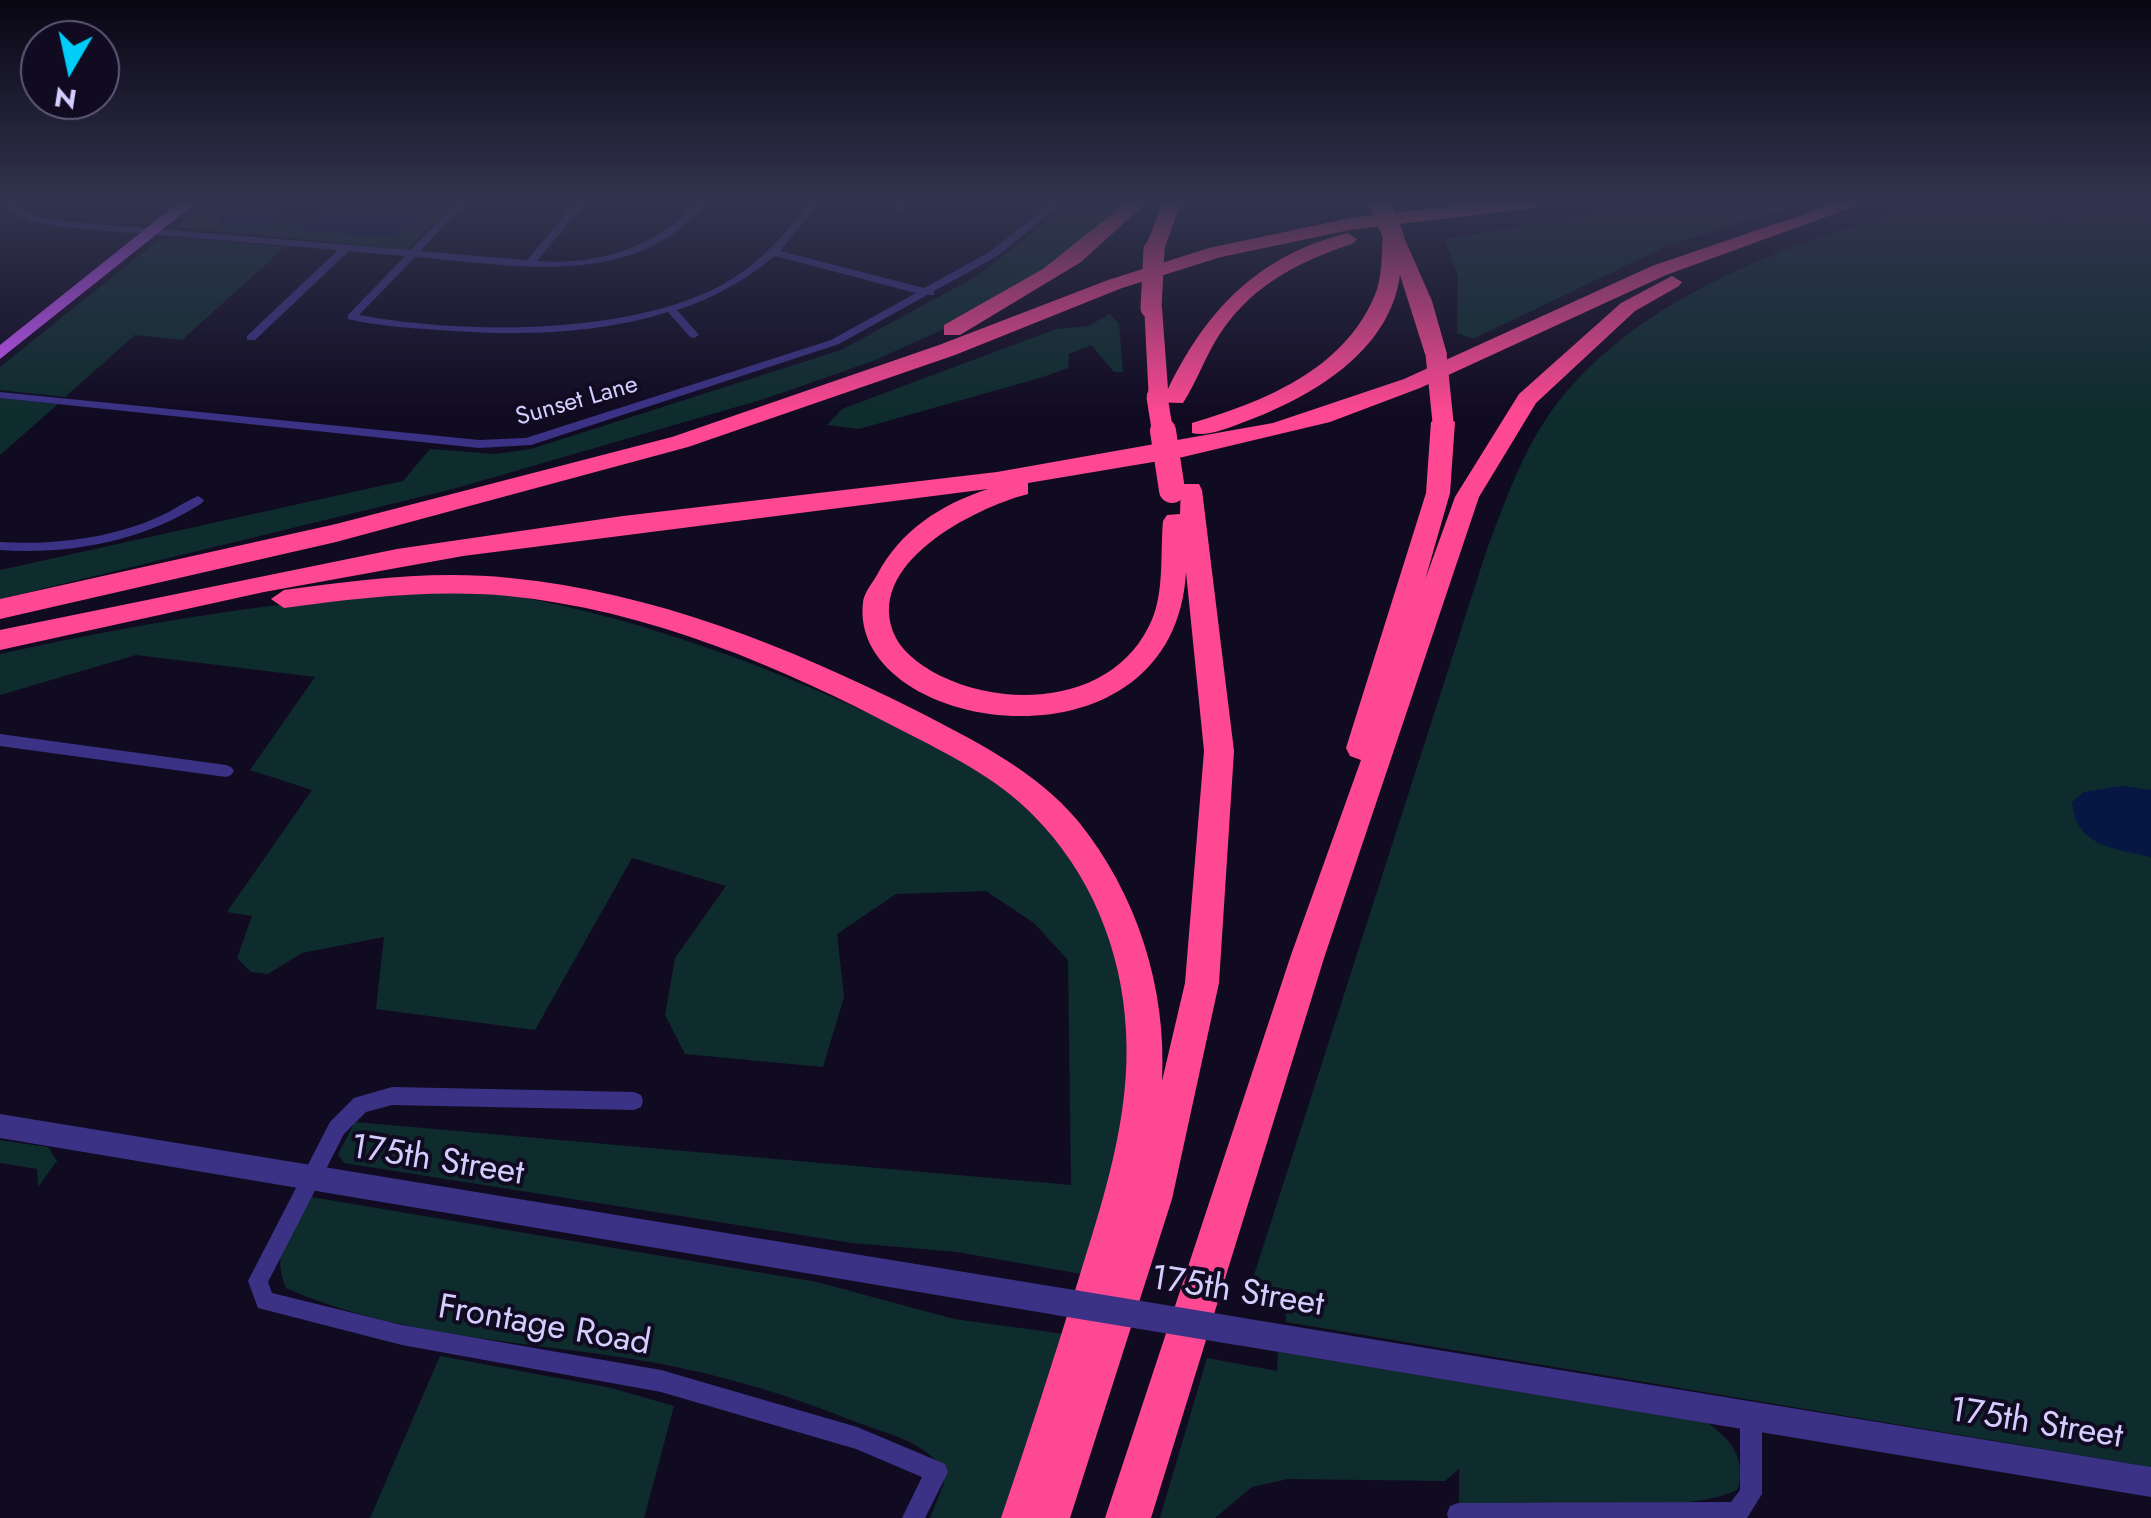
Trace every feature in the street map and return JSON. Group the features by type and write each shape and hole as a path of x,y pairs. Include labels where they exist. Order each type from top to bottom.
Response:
{"highway":[{"path":"336,533 377,515 720,420 907,354 1054,273"},
{"path":"0,609 518,488 739,424 1150,273"},
{"path":"1047,1518 1154,1199 1202,983 1219,751 1151,308 1153,273"},
{"path":"1166,397 1217,318 1248,286 1270,273"},
{"path":"884,492 932,477 1197,429 1274,402 1327,370 1360,340 1386,295 1393,273"},
{"path":"1308,954 1354,770 1438,493 1443,422 1436,354 1403,273"},
{"path":"0,640 208,592 526,538 1144,457 1281,428 1398,391 1654,273"},
{"path":"1128,1518 1308,954 1467,497 1493,448 1527,399 1628,307 1683,273"},
{"path":"1181,490 1167,612 1160,634 1129,671 1092,694 1019,709 971,704 927,686 887,648 878,619 883,582 906,549 942,519 1012,489 1239,446 1281,428"},
{"path":"1176,521 1196,672 1212,860"},
{"path":"0,648 153,618 397,585 474,584 547,591 651,617 832,683 974,755 1026,790 1078,844 1122,927 1142,1004 1145,1077 1126,1184 1024,1518"}],"main road":[{"path":"0,354 101,273"}],"street":[{"path":"251,338 320,273"},
{"path":"394,273 352,318 482,332 535,332 609,323 670,308 722,287 744,273"},
{"path":"852,273 930,293"},
{"name":"Sunset Lane","path":"0,394 515,444 806,354 963,273"},
{"path":"670,308 694,335"},
{"path":"0,546 26,548 161,522 198,500"},
{"path":"0,740 226,771"},
{"name":"175th Street","path":"310,1179 349,1112 376,1098 634,1102"},
{"name":"175th Street","path":"0,1126 2151,1482"},
{"name":"Frontage Road","path":"310,1179 258,1281 265,1301 402,1335 661,1381 857,1438 936,1472 913,1518"},
{"path":"1458,1514 1737,1513 1752,1494 1751,1416"}],"green space":[{"path":"118,273 256,273 182,340 135,335 65,397 0,390 0,367"},
{"path":"1039,273 984,311 873,361 764,399 453,489 0,599 0,570 403,481 430,449 495,454 531,449 841,350 977,276"},
{"path":"1457,273 1611,273 1473,339 1457,333"},
{"path":"1732,273 2151,273 2151,1467 1286,1322 1285,1307 1246,1300 1486,552 1514,480 1550,413 1586,371 1627,335"},
{"path":"1110,314 1119,324 1123,372 1114,372 1091,345 1069,354 1068,368 1043,377 859,429 827,425 842,409 1056,329 1088,326"},
{"path":"0,398 58,404 0,455"},
{"path":"486,591 639,626 785,677 960,757 1014,793 1048,828 1094,892 1115,940 1131,1028 1122,1135 1087,1275 957,1252 852,1243 344,1163 338,1154 355,1122 1071,1185 1068,960 1034,923 986,891 896,894 837,934 844,997 823,1067 685,1054 665,1015 675,958 726,886 632,858 535,1030 376,1009 384,937 302,953 268,974 251,972 237,958 252,916 227,912 312,790 250,770 315,677 136,655 0,695 0,654 120,630 303,602"},
{"path":"0,1140 48,1147 57,1161 38,1187 37,1169 0,1163"},
{"path":"311,1197 817,1282 954,1319 1064,1334 1005,1518 930,1518 944,1483 934,1459 903,1439 820,1408 673,1366 405,1325 324,1303 286,1288 281,1251"},
{"path":"1278,1352 1708,1423 1735,1451 1740,1468 1738,1489 1716,1497 1648,1505 1459,1506 1459,1469 1445,1481 1288,1479 1252,1487 1215,1518 1160,1518 1207,1358 1277,1371"},
{"path":"440,1356 611,1388 674,1406 644,1518 370,1518"}],"water":[{"path":"2122,786 2151,790 2151,857 2099,843 2089,837 2075,817 2072,802 2084,792"}]}
